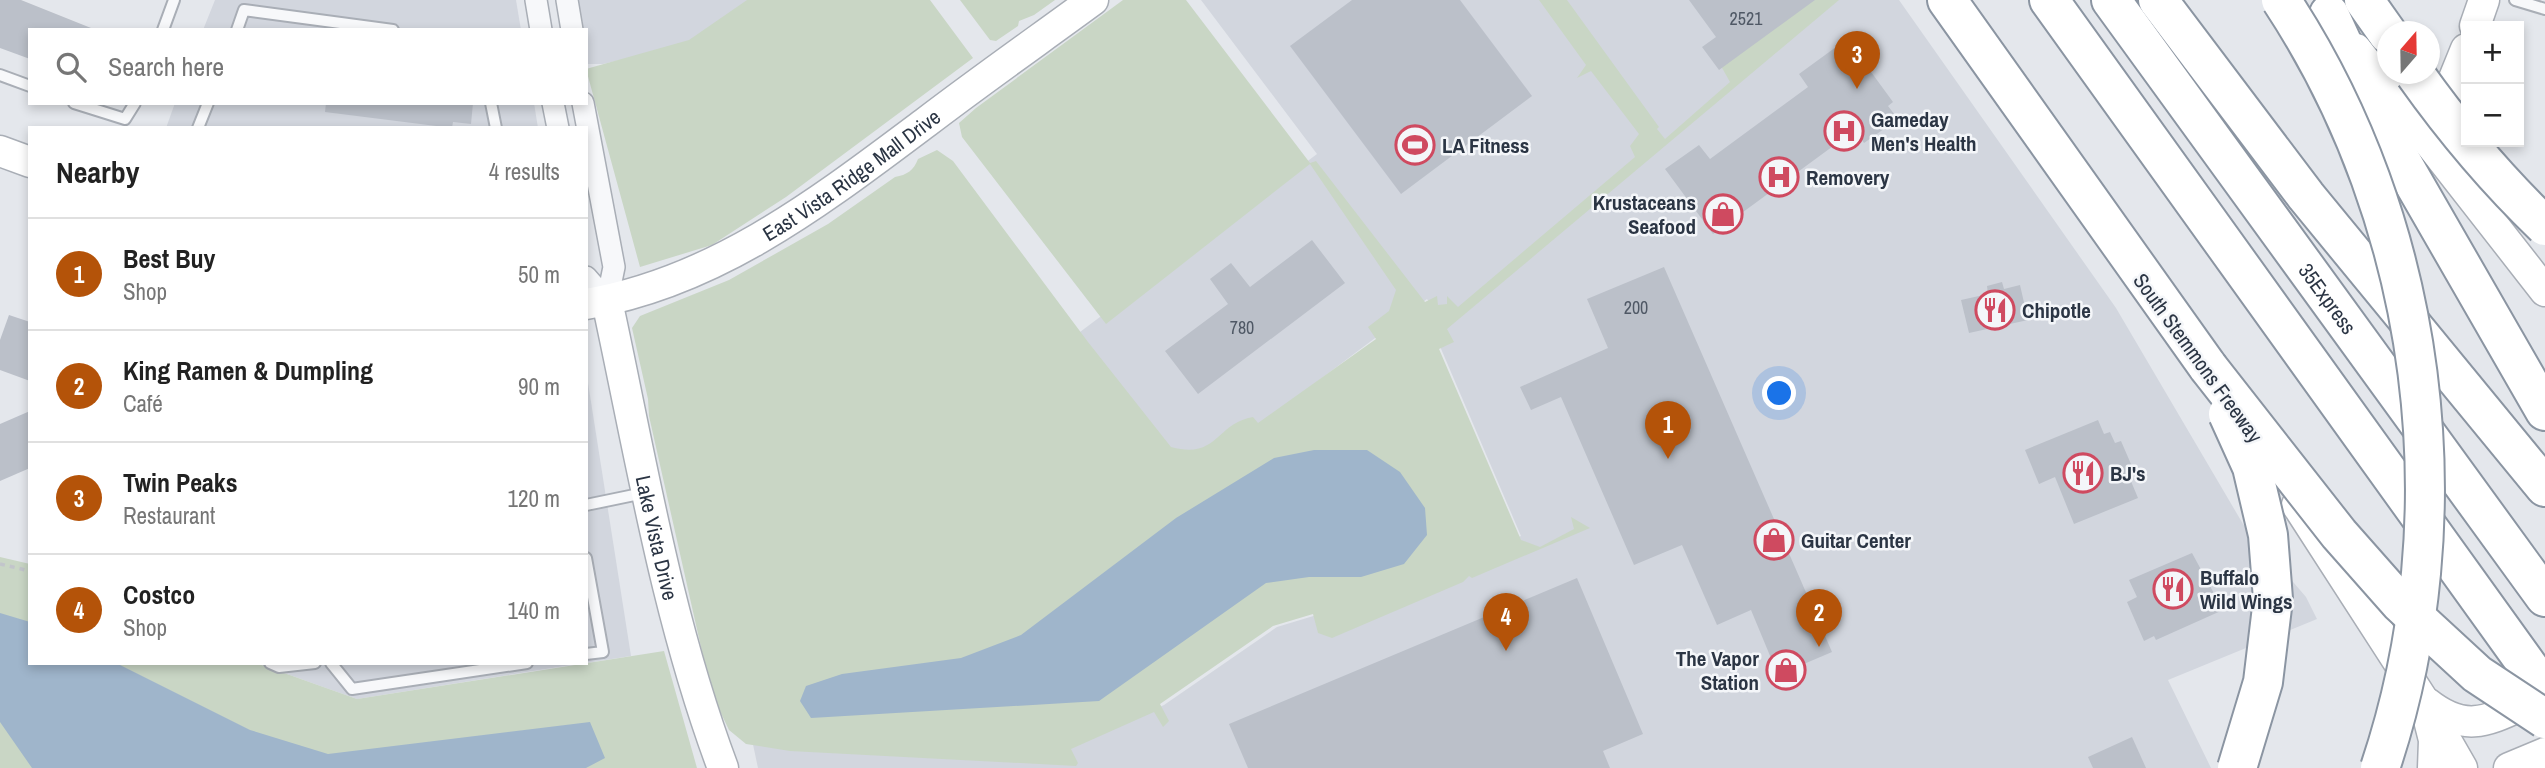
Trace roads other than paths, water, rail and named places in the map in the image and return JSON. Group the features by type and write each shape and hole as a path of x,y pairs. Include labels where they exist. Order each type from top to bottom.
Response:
{"highway":[{"path":"1947,0 2208,367 2339,534 2400,603 2477,674 2540,702"},
{"path":"2049,0 2540,702"},
{"name":"35Express","path":"2111,0 2545,597"},
{"path":"2158,0 2306,196 2545,487"},
{"path":"2281,0 2326,79 2373,184 2399,274 2420,389 2427,467 2423,553 2412,655 2379,768"},
{"path":"2364,0 2379,21"},
{"path":"2324,7 2377,119 2545,411"},
{"path":"2423,84 2452,126 2514,197 2545,226"},
{"path":"2208,367 2252,467 2268,535 2272,586 2263,682 2236,768"}],"main road":[{"name":"East Vista Ridge Mall Drive","path":"597,303 716,263 759,240 837,188 1093,0"},
{"name":"South Stemmons Freeway","path":"1932,0 2232,398 2362,610 2423,700 2462,768"},
{"path":"2476,21 2484,0"},
{"path":"2324,7 2545,291"},
{"path":"2428,142 2461,61"},
{"path":"0,151 28,161"},
{"name":"Lake Vista Drive","path":"597,303 676,624 723,768"},
{"path":"2423,700 2447,719 2465,723 2484,720 2540,702"},
{"path":"2423,700 2434,740 2433,768"},
{"path":"2509,768 2545,755"},
{"path":"2533,768 2545,755"}],"street":[{"path":"536,0 541,28"},
{"path":"567,0 572,28"},
{"path":"554,105 558,126"},
{"name":"Lake Vista Drive","path":"583,105 587,126"},
{"name":"Lake Vista Drive","path":"588,129 614,267 597,303"},
{"path":"588,282 597,303"}],"lane":[{"path":"164,28 174,0"},
{"path":"2515,0 2545,9"},
{"path":"238,28 244,10 378,28"},
{"path":"0,75 28,85"},
{"path":"80,105 125,120 134,105"},
{"path":"199,126 207,105"},
{"path":"491,105 496,126"},
{"path":"588,505 644,492"},
{"path":"588,569 603,652 588,654"},
{"path":"274,665 297,665"},
{"path":"333,665 352,689 514,665"}],"water":[{"path":"1314,450 1367,450 1400,472 1425,508 1427,535 1404,564 1361,577 1309,577 1266,583 1099,701 811,718 800,701 806,686 842,674 961,658 1021,635 1176,518 1274,458"},
{"path":"0,613 28,621 28,665 120,665 250,730 328,754 590,722 605,758 586,768 32,768 0,722"}],"place":[{"name":"Twin Peaks","path":"1857,89"},
{"name":"Gameday Men's Health","path":"1844,131"},
{"name":"LA Fitness","path":"1415,145"},
{"name":"Removery","path":"1779,177"},
{"name":"Krustaceans Seafood","path":"1723,214"},
{"name":"Chipotle","path":"1995,310"},
{"name":"Best Buy","path":"1668,459"},
{"name":"BJ's","path":"2083,473"},
{"name":"Guitar Center","path":"1774,540"},
{"name":"Buffalo Wild Wings","path":"2173,589"},
{"name":"King Ramen & Dumpling","path":"1819,647"},
{"name":"Costco","path":"1506,651"},
{"name":"The Vapor Station","path":"1786,670"}]}
